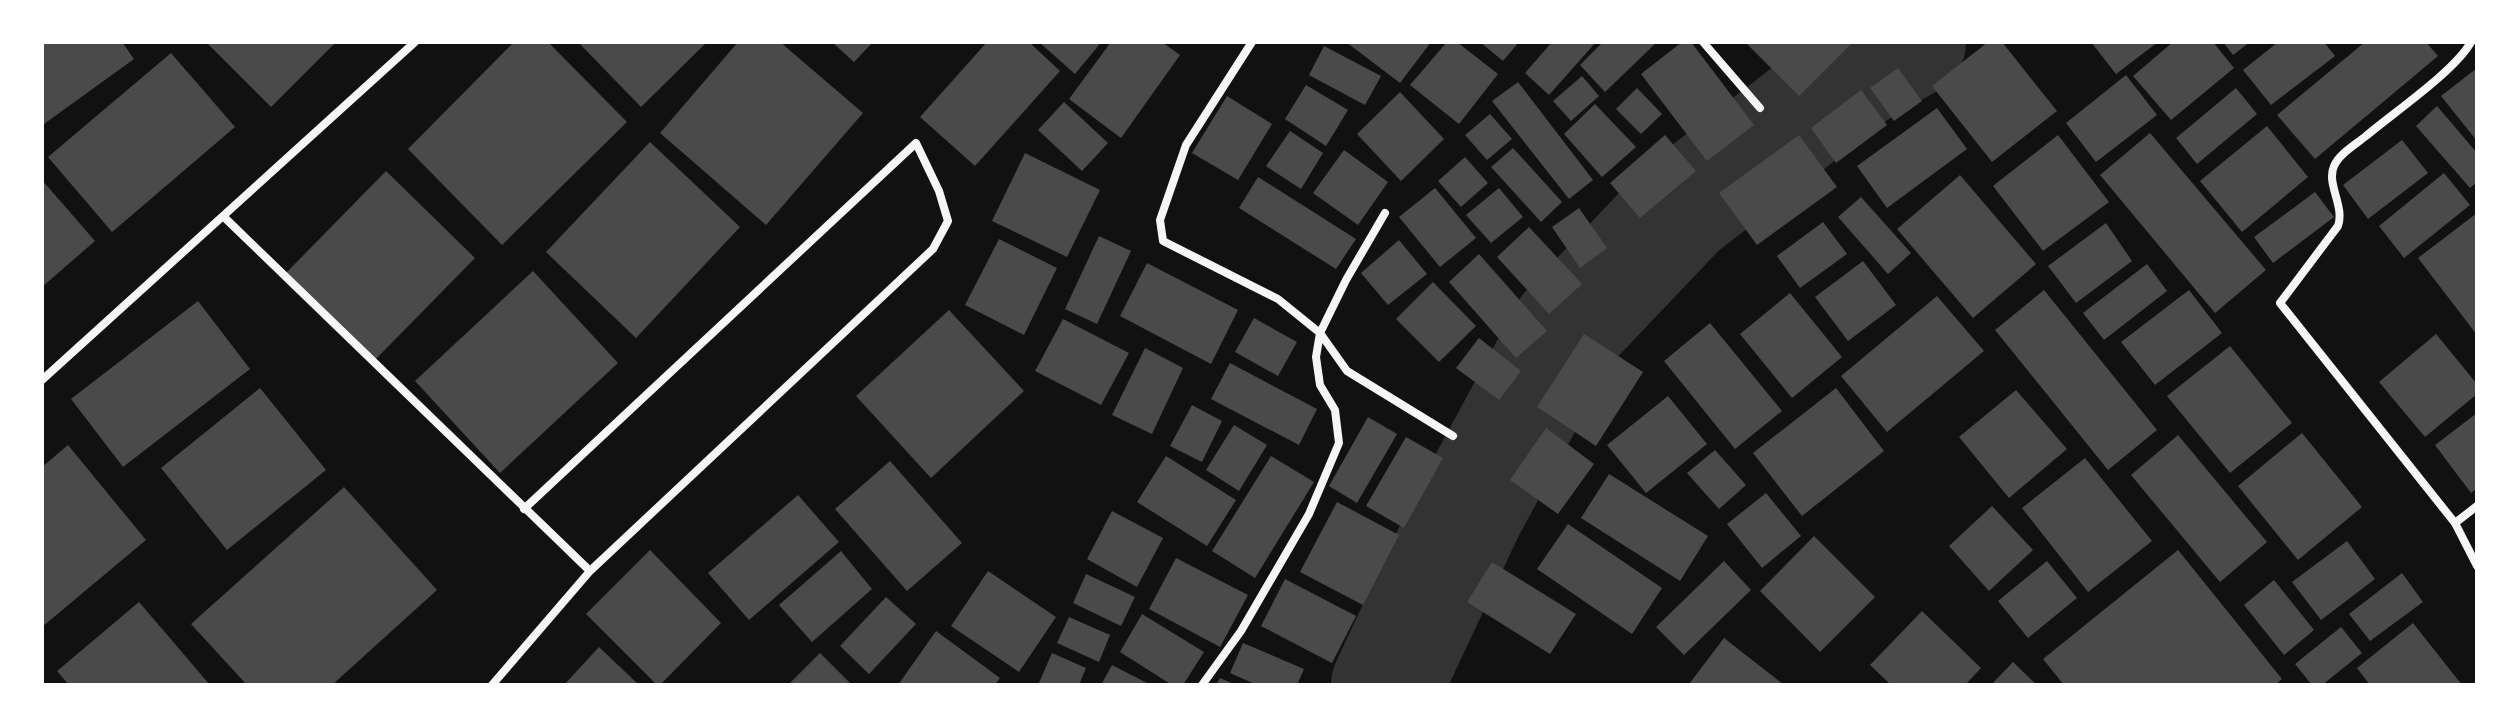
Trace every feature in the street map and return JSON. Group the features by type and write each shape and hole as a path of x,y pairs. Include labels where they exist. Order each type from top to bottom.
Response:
{"street":[{"path":"42,380 415,42"},
{"path":"1252,42 1186,145 1160,220 1163,241 1278,299 1320,333 1347,371 1453,436"},
{"path":"1703,42 1760,108"},
{"path":"2471,42 2466,51 2446,69 2334,165 2333,178 2342,215 2338,226 2280,303 2455,523 2477,566"},
{"path":"492,685 590,571 933,249 948,221 939,191 916,143 524,509"},
{"path":"1202,685 1241,631 1309,514 1339,443 1335,410 1320,385 1316,357 1320,333 1385,213"},
{"path":"224,217 590,571"},
{"path":"2455,523 2477,506"}],"building":[{"path":"42,42 122,42 134,59 44,124"},
{"path":"206,42 336,42 271,107"},
{"path":"514,42 548,42 627,122 502,245 408,149"},
{"path":"578,42 707,42 641,107"},
{"path":"738,42 780,42 863,113 766,225 660,133"},
{"path":"832,42 873,42 854,62"},
{"path":"987,42 1029,42 1060,71 975,166 920,117"},
{"path":"1039,42 1096,42 1099,45 1075,74"},
{"path":"1111,42 1162,42 1180,55 1121,138 1069,99"},
{"path":"1346,42 1431,42 1400,83"},
{"path":"1447,42 1457,42 1498,74 1459,124 1410,85"},
{"path":"1480,42 1519,42 1503,61"},
{"path":"1552,42 1596,42 1549,95 1525,73"},
{"path":"1603,42 1657,42 1605,92 1580,65"},
{"path":"1682,42 1691,42 1754,125 1707,161 1641,74"},
{"path":"1745,42 1853,42 1799,96"},
{"path":"1988,42 2002,42 2057,111 1992,162 1932,86"},
{"path":"2091,42 2158,42 2116,74"},
{"path":"2173,42 2213,42 2234,68 2171,120 2133,76"},
{"path":"2223,42 2250,42 2233,55"},
{"path":"2278,42 2324,42 2335,56 2271,105 2243,70"},
{"path":"2365,42 2426,42 2438,56 2315,159 2277,115"},
{"path":"1324,46 1381,76 1365,105 1309,75"},
{"path":"171,53 235,127 112,232 48,157"},
{"path":"1898,68 1922,101 1894,121 1870,88"},
{"path":"2477,68 2477,141 2441,96"},
{"path":"2126,75 2157,115 2096,162 2066,123"},
{"path":"1582,76 1599,96 1571,121 1553,101"},
{"path":"1518,82 1593,180 1569,199 1492,101"},
{"path":"1306,85 1348,110 1326,146 1285,119"},
{"path":"1637,88 1662,114 1641,134 1616,109"},
{"path":"2236,88 2257,114 2197,164 2176,138"},
{"path":"1861,90 1887,125 1836,163 1811,128"},
{"path":"1400,92 1444,139 1401,181 1357,134"},
{"path":"1227,96 1272,124 1238,180 1192,153"},
{"path":"1064,102 1108,143 1082,171 1038,130"},
{"path":"1595,104 1636,147 1602,177 1564,134"},
{"path":"2437,106 2477,153 2477,182 2470,188 2416,126"},
{"path":"1937,108 1967,149 1887,208 1857,166"},
{"path":"1490,114 1512,139 1487,160 1465,135"},
{"path":"2267,126 2308,177 2242,232 2200,181"},
{"path":"1290,131 1323,153 1301,189 1266,166"},
{"path":"2150,133 2266,270 2215,313 2100,175"},
{"path":"1665,135 1696,171 1640,218 1610,183"},
{"path":"1799,135 1837,187 1757,245 1719,193"},
{"path":"2058,135 2109,202 2043,251 1993,186"},
{"path":"2402,140 2428,173 2368,219 2343,185"},
{"path":"650,142 740,227 636,338 546,252"},
{"path":"1513,148 1562,202 1541,222 1491,167"},
{"path":"1344,150 1388,182 1358,225 1313,193"},
{"path":"1025,153 1100,190 1067,257 992,221"},
{"path":"1465,157 1488,183 1461,207 1438,181"},
{"path":"386,171 475,258 374,361 285,274"},
{"path":"2444,173 2470,205 2404,258 2379,226"},
{"path":"1960,175 2036,264 1973,318 1897,229"},
{"path":"1258,177 1356,239 1336,269 1239,208"},
{"path":"42,180 95,241 42,287"},
{"path":"1435,188 1476,238 1440,267 1399,217"},
{"path":"1499,188 1523,217 1491,243 1466,215"},
{"path":"2315,192 2334,217 2273,263 2254,237"},
{"path":"1861,197 1911,253 1888,274 1838,217"},
{"path":"1579,208 1607,248 1580,268 1552,227"},
{"path":"2477,213 2477,335 2418,258"},
{"path":"1823,222 1847,254 1800,288 1777,256"},
{"path":"2106,223 2132,261 2076,303 2048,266"},
{"path":"1529,227 1582,284 1549,314 1497,257"},
{"path":"1099,236 1131,251 1097,324 1065,309"},
{"path":"999,239 1057,268 1024,335 965,305"},
{"path":"1399,240 1427,274 1388,305 1361,273"},
{"path":"1479,254 1547,331 1516,358 1449,282"},
{"path":"1863,261 1896,305 1848,341 1815,297"},
{"path":"1147,263 1238,310 1211,364 1120,316"},
{"path":"2147,264 2167,291 2104,340 2083,313"},
{"path":"533,271 618,363 500,473 415,381"},
{"path":"1433,282 1476,326 1439,362 1396,319"},
{"path":"2044,290 2157,430 2108,470 1995,330"},
{"path":"2189,290 2222,333 2155,385 2121,342"},
{"path":"1790,293 1842,357 1792,398 1740,334"},
{"path":"1937,296 1984,351 1887,432 1841,376"},
{"path":"198,301 250,369 123,467 71,399"},
{"path":"949,310 1024,391 931,478 856,396"},
{"path":"1254,318 1297,342 1278,376 1235,352"},
{"path":"1063,319 1129,353 1101,405 1035,371"},
{"path":"1710,323 1782,411 1735,449 1664,361"},
{"path":"1584,334 1643,372 1596,446 1537,407"},
{"path":"2436,334 2477,384 2477,394 2425,437 2379,382"},
{"path":"1479,338 1521,371 1499,400 1456,368"},
{"path":"2230,346 2292,423 2230,473 2167,396"},
{"path":"1145,348 1183,368 1152,434 1112,415"},
{"path":"1230,363 1317,409 1299,445 1211,399"},
{"path":"260,388 326,470 227,550 161,468"},
{"path":"1836,388 1884,451 1802,516 1753,453"},
{"path":"2016,390 2067,449 2009,498 1959,437"},
{"path":"1668,396 1707,444 1646,493 1607,445"},
{"path":"1192,405 1222,421 1202,462 1170,446"},
{"path":"2477,413 2477,488 2471,493 2435,445"},
{"path":"1368,417 1397,434 1357,503 1329,486"},
{"path":"1234,425 1267,445 1239,491 1206,470"},
{"path":"1546,428 1594,464 1558,514 1510,480"},
{"path":"2302,433 2362,507 2298,560 2238,486"},
{"path":"2178,435 2267,542 2220,582 2131,475"},
{"path":"1406,437 1443,458 1404,528 1366,506"},
{"path":"68,445 146,540 42,627 42,467"},
{"path":"1715,450 1746,485 1719,509 1687,473"},
{"path":"1166,456 1236,500 1207,546 1137,502"},
{"path":"1271,456 1314,482 1255,578 1212,551"},
{"path":"2085,458 2152,541 2088,592 2022,508"},
{"path":"890,461 962,543 907,591 835,509"},
{"path":"1609,474 1708,536 1680,581 1581,518"},
{"path":"344,487 437,590 332,685 247,685 191,624"},
{"path":"1766,493 1801,536 1762,568 1727,524"},
{"path":"798,495 839,542 749,620 708,573"},
{"path":"1337,502 1399,535 1363,605 1300,572"},
{"path":"1992,506 2033,550 1989,591 1949,546"},
{"path":"1112,511 1163,538 1137,587 1087,559"},
{"path":"1568,524 1662,588 1632,634 1537,569"},
{"path":"1814,536 1875,597 1820,652 1760,591"},
{"path":"2347,541 2375,579 2321,620 2292,582"},
{"path":"650,550 721,623 660,685 586,614"},
{"path":"2178,550 2282,679 2275,685 2064,685 2043,659"},
{"path":"841,551 872,589 812,642 779,605"},
{"path":"1176,558 1248,595 1220,647 1149,609"},
{"path":"1724,561 1751,590 1684,655 1656,627"},
{"path":"2047,561 2077,598 2028,638 1998,601"},
{"path":"1492,562 1576,614 1550,654 1467,602"},
{"path":"988,571 1056,617 1019,672 951,626"},
{"path":"2402,573 2423,602 2370,641 2349,614"},
{"path":"1086,574 1135,597 1121,626 1073,603"},
{"path":"1285,579 1356,616 1332,663 1261,626"},
{"path":"2274,580 2314,630 2284,655 2244,605"},
{"path":"886,597 916,624 869,674 840,646"},
{"path":"139,602 210,685 69,685 57,671"},
{"path":"1922,611 1981,668 1965,685 1891,685 1870,665"},
{"path":"1142,614 1204,652 1183,685 1172,685 1120,652"},
{"path":"1069,617 1110,635 1099,662 1057,643"},
{"path":"2413,623 2462,685 2370,685 2357,668"},
{"path":"2341,627 2362,653 2322,685 2312,685 2295,664"},
{"path":"936,631 1000,678 995,685 898,685"},
{"path":"1724,638 1784,685 1689,684"},
{"path":"1243,643 1304,669 1297,685 1257,685 1230,673"},
{"path":"599,647 639,685 564,685"},
{"path":"820,653 852,685 788,685"},
{"path":"1052,653 1086,668 1079,685 1038,685"},
{"path":"2013,662 2037,685 1991,685"},
{"path":"1112,665 1151,685 1101,685"},
{"path":"1220,678 1236,685 1216,685"}],"waterway":[{"path":"1387,685 1468,512 1567,329 1681,209 1858,72 1910,42"}]}
